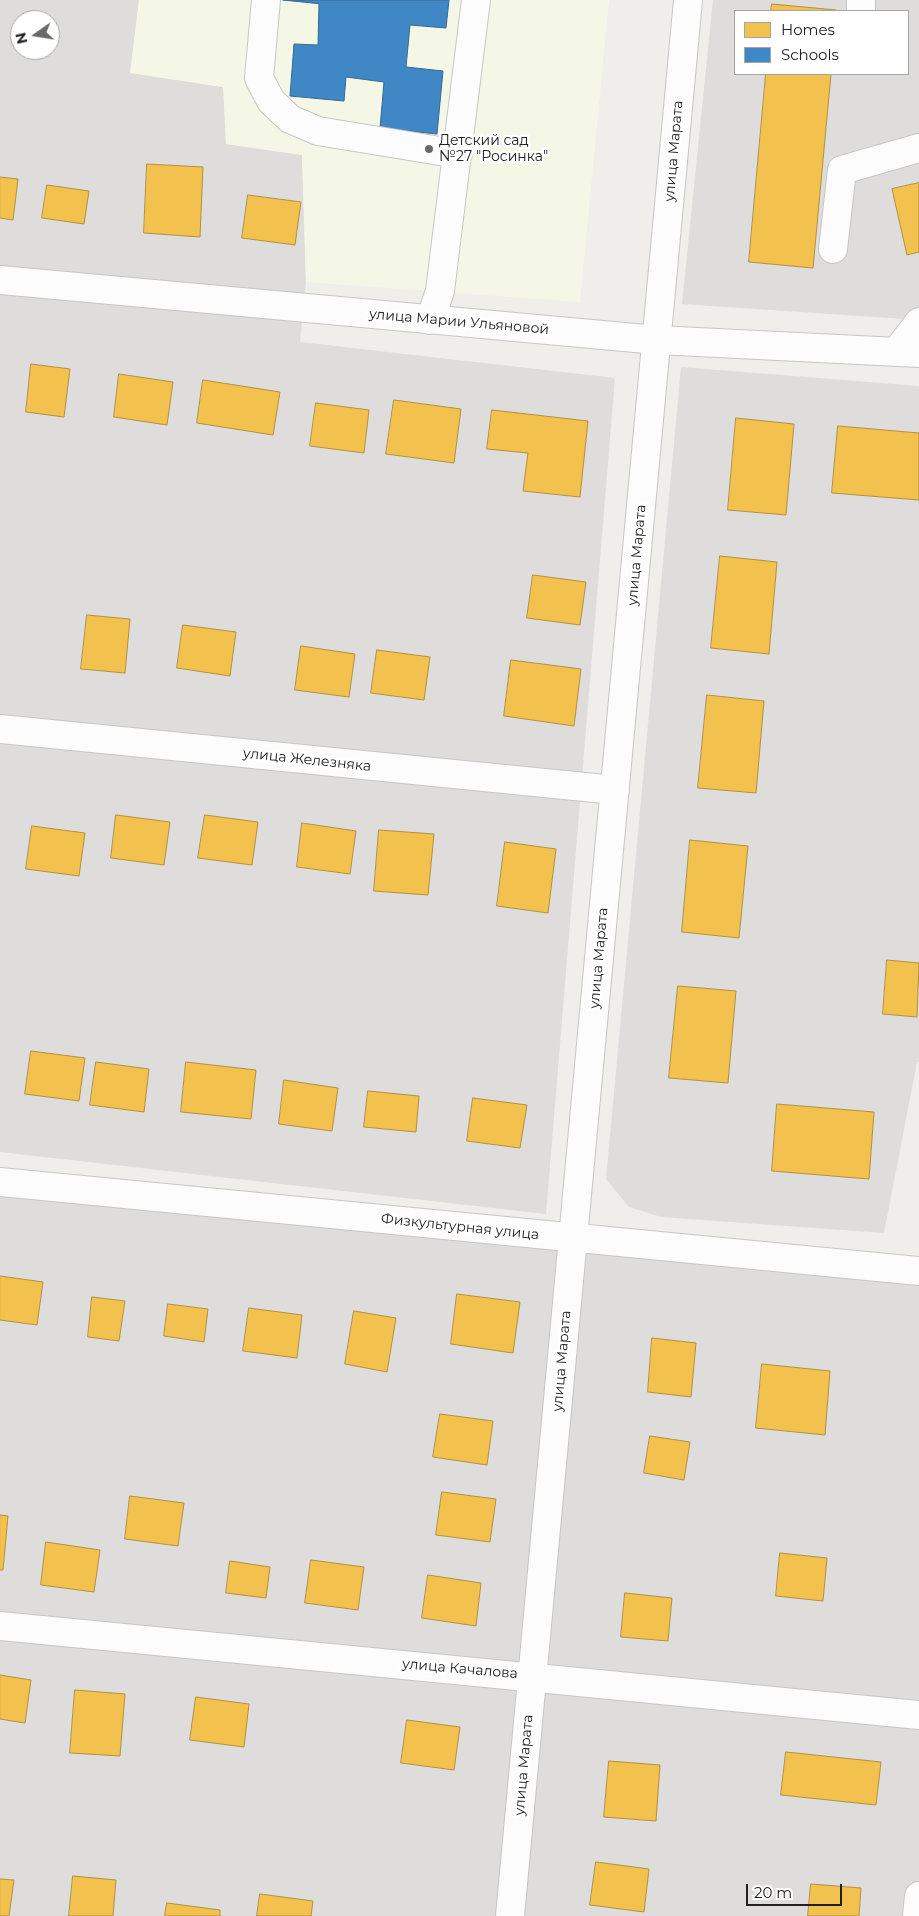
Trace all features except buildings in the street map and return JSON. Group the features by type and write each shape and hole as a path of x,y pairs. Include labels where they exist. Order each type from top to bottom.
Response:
{"street":[{"path":"266,0 259,78 271,101 290,119 318,131 458,154"},
{"path":"430,320 440,290 476,0"},
{"name":"улица Марата","path":"510,1916 688,0"},
{"path":"833,249 842,170 919,148"},
{"name":"улица Марии Ульяновой","path":"0,280 657,340 908,352"},
{"path":"908,352 919,322"},
{"name":"улица Железняка","path":"0,729 615,790"},
{"name":"Физкультурная улица","path":"0,1182 919,1271"},
{"name":"улица Качалова","path":"0,1626 533,1676 919,1715"},
{"path":"917,1916 919,1896"}],"shaded area":[{"path":"0,0 139,0 131,73 224,87 226,144 302,155 306,282 300,342 615,378 546,1214 0,1152"},
{"name":"Детский сад №27 \"Росинка\"","path":"139,0 609,0 580,302 306,282 302,155 226,144 223,87 130,73"},
{"path":"713,0 919,0 919,320 682,304"},
{"path":"681,367 919,386 919,1062 917,1062 884,1233 661,1217 629,1207 606,1179"},
{"path":"0,1192 919,1279 919,1916 0,1916"}],"place":[{"name":"Детский сад №27 \"Росинка\"","path":"429,149"}]}
